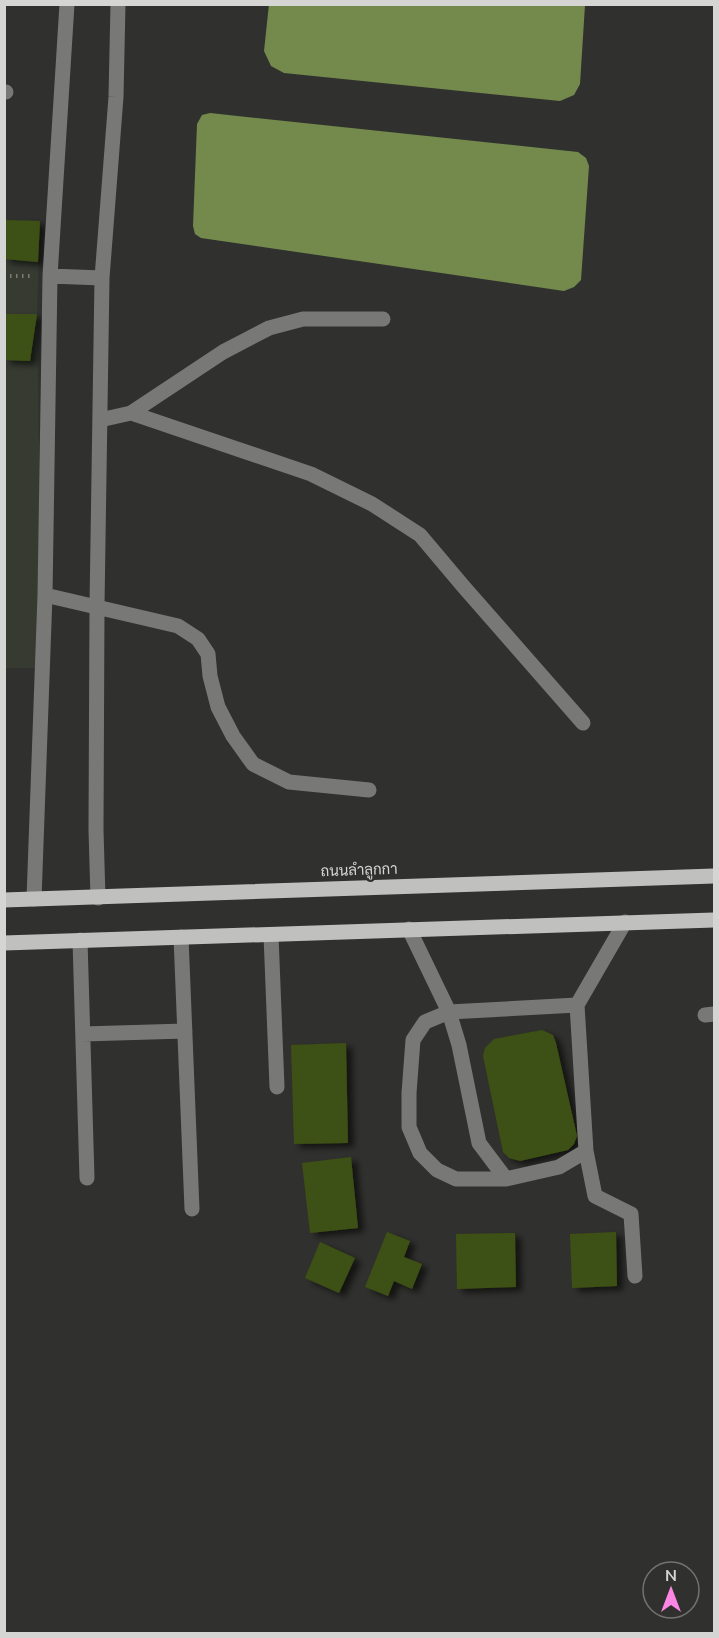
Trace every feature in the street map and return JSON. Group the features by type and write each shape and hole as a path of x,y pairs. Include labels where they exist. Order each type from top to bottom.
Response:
{"main road":[{"name":"ถนนลำลูกกา","path":"4,900 714,876"},
{"path":"4,943 714,920"}],"street":[{"path":"34,898 45,595 50,276 67,4"},
{"path":"98,898 97,606 102,278 116,97 118,4"},
{"path":"50,276 102,278"},
{"path":"100,420 131,413 223,352 268,328 303,319 383,319"},
{"path":"131,413 311,474 372,504 420,535 583,723"},
{"path":"45,595 178,626 198,639 207,654 218,707 233,736 253,764 289,782 369,790"},
{"path":"625,922 577,1005 586,1151 596,1196 632,1214 635,1276"},
{"path":"409,929 449,1012 459,1045 479,1143 506,1179"},
{"path":"271,934 277,1087"},
{"path":"181,937 192,1209"},
{"path":"80,940 87,1178"},
{"path":"577,1005 449,1012 425,1022 413,1040 409,1127 420,1153 437,1170 456,1179 506,1179 559,1167 586,1151"},
{"path":"83,1034 185,1031"}],"shaded area":[{"path":"269,4 585,5 580,84 574,95 560,101 284,73 271,66 264,51"},
{"path":"210,113 578,152 586,158 589,166 581,280 574,287 564,291 201,238 195,234 193,226 197,124 202,115"},
{"path":"5,220 40,221 37,314 42,668 5,668"}],"building":[{"path":"4,220 40,221 38,262 4,259"},
{"path":"4,314 37,314 30,361 4,360"},
{"path":"542,1030 553,1035 556,1043 577,1136 574,1144 568,1150 520,1161 509,1158 503,1152 483,1056 485,1048 494,1039"},
{"path":"346,1043 348,1143 294,1144 291,1045"},
{"path":"351,1157 358,1228 310,1233 302,1163"},
{"path":"387,1232 410,1241 404,1257 422,1264 412,1289 394,1281 388,1296 365,1287"},
{"path":"616,1232 617,1286 572,1288 570,1234"},
{"path":"515,1233 516,1287 457,1289 456,1234"},
{"path":"320,1242 355,1258 339,1293 305,1278"}]}
